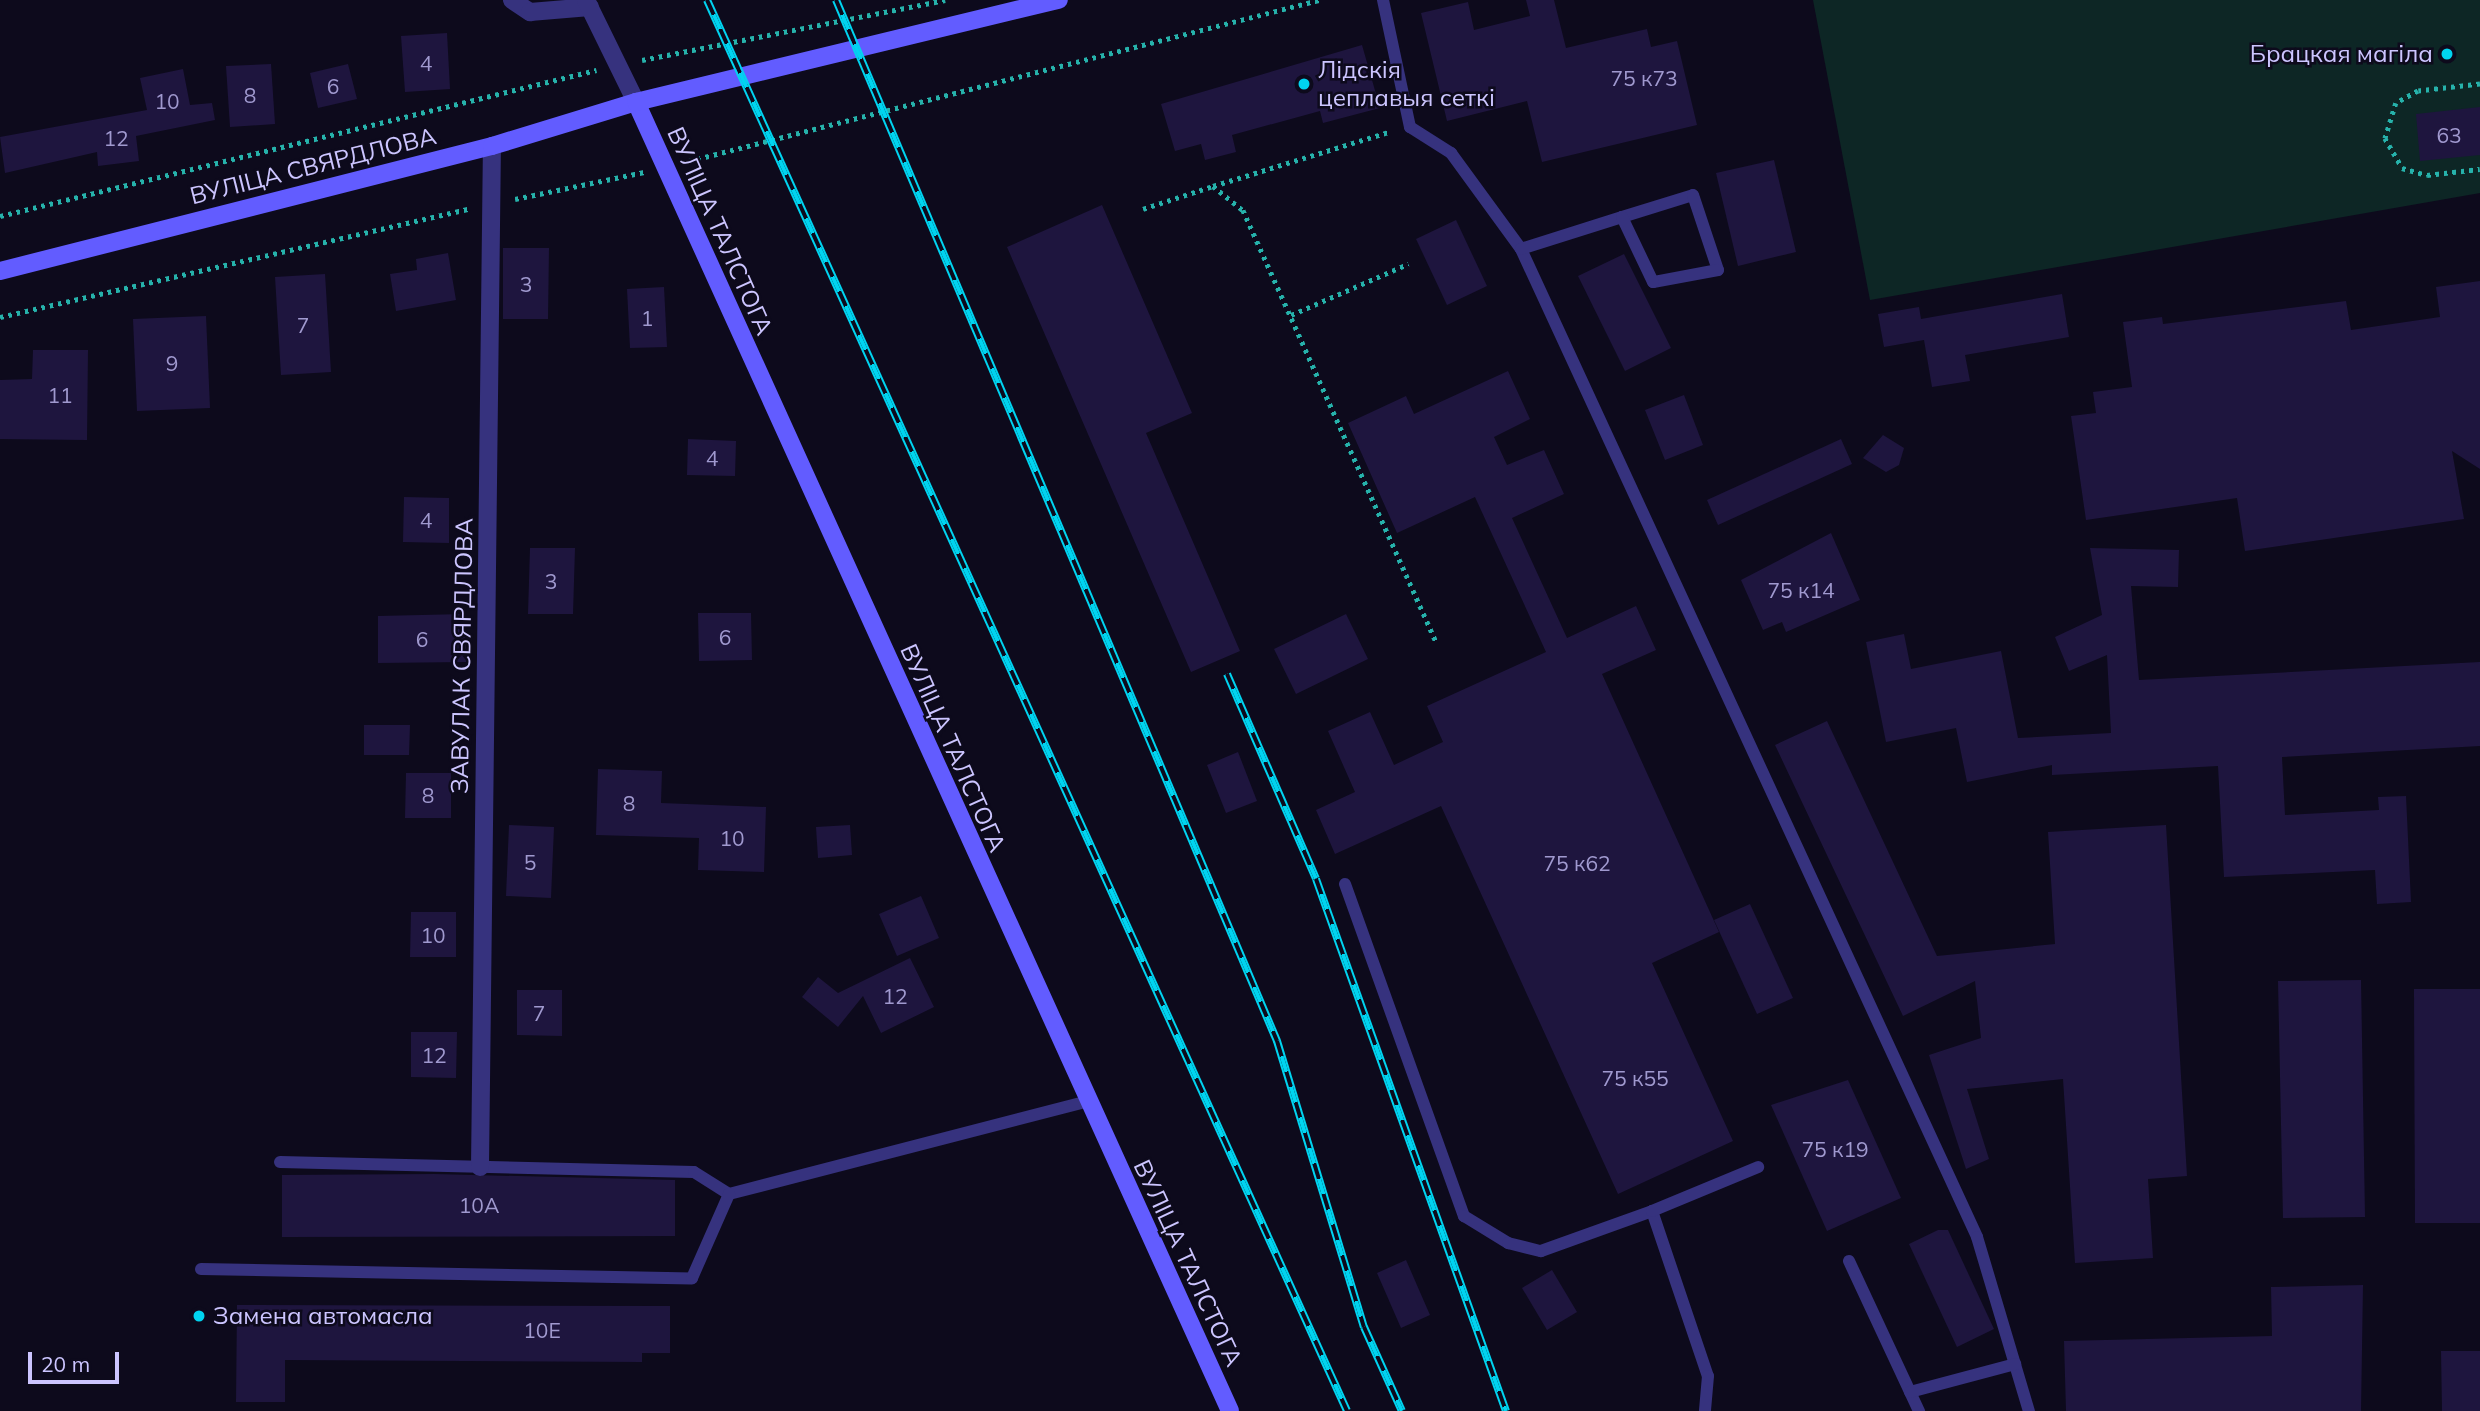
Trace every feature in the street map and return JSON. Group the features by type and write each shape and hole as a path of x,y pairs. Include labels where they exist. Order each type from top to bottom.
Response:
{"main road":[{"name":"ВУЛІЦА СВЯРДЛОВА","path":"0,271 492,146 636,102 1051,1"},
{"name":"ВУЛІЦА ТАЛСТОГА","path":"636,102 1086,1102 1230,1411"}],"street":[{"path":"512,0 530,12 588,4 636,102"},
{"name":"ЗАВУЛАК СВЯРДЛОВА","path":"480,1167 492,146"}],"lane":[{"path":"1382,0 1410,127 1451,153 1521,249 1977,1237 2029,1411"},
{"path":"1521,249 1622,217 1693,195 1718,270 1653,282 1622,217"},
{"path":"1345,884 1464,1216 1508,1243 1541,1251 1652,1211 1758,1167"},
{"path":"280,1162 694,1172 729,1194 1086,1102"},
{"path":"201,1269 692,1278 729,1194"},
{"path":"1652,1211 1708,1377 1705,1411"},
{"path":"1849,1261 1919,1411"},
{"path":"1910,1392 2015,1364"}],"path":[{"path":"0,216 620,65 946,0"},
{"path":"2480,84 2418,91 2396,103 2385,138 2402,168 2427,175 2480,169"},
{"path":"1143,209 1410,127"},
{"path":"1213,186 1243,210 1436,640"},
{"path":"1291,315 1408,264"}],"green space":[{"path":"1813,0 2480,0 2480,193 1870,300"}],"building":[{"path":"1526,0 1554,0 1566,48 1647,29 1651,47 1677,41 1697,125 1542,162 1527,101 1447,121 1421,13 1468,2 1474,30 1530,16"},
{"path":"447,33 450,89 405,92 401,36"},
{"name":"Лідскія цеплавыя сеткі","path":"1362,45 1380,108 1323,123 1320,111 1232,135 1236,152 1205,160 1201,144 1175,151 1161,104"},
{"path":"271,64 275,124 230,127 226,66"},
{"path":"348,64 357,99 318,108 310,73"},
{"path":"183,69 190,105 212,103 215,120 136,136 139,161 98,166 97,152 5,173 0,137 147,110 140,78"},
{"path":"2480,107 2480,155 2420,161 2416,114"},
{"path":"1774,160 1796,252 1738,266 1716,173"},
{"path":"1102,205 1192,413 1146,433 1240,651 1191,672 1007,247"},
{"path":"1456,220 1487,286 1447,305 1416,239"},
{"path":"503,248 549,248 548,319 503,319"},
{"path":"448,253 456,300 396,311 390,274 417,270 416,259"},
{"path":"1624,254 1671,348 1625,371 1578,276"},
{"path":"325,274 331,372 281,375 275,277"},
{"path":"2480,281 2480,469 2452,451 2464,519 2245,551 2237,498 2086,520 2071,416 2096,413 2093,392 2132,387 2123,322 2162,317 2163,324 2346,301 2351,330 2440,317 2436,287"},
{"path":"664,287 667,347 630,348 627,289"},
{"path":"2062,294 2069,337 1965,355 1970,381 1932,387 1924,340 1884,347 1878,314 1919,307 1921,319"},
{"path":"206,316 210,408 137,411 133,319"},
{"path":"33,350 88,350 87,440 0,439 0,380 32,379"},
{"path":"1508,371 1530,419 1494,437 1507,465 1544,450 1564,494 1512,518 1567,638 1636,606 1656,650 1602,674 1719,932 1652,963 1733,1141 1618,1194 1441,806 1335,854 1316,810 1355,792 1328,731 1370,712 1394,765 1443,742 1427,706 1546,652 1475,497 1397,533 1348,423 1406,396 1414,414"},
{"path":"1684,395 1703,445 1665,460 1645,410"},
{"path":"1883,435 1904,448 1899,465 1886,472 1863,458"},
{"path":"688,439 736,441 735,476 687,475"},
{"path":"1841,439 1852,464 1718,525 1707,500"},
{"path":"404,497 449,498 449,543 403,542"},
{"path":"1831,533 1860,600 1786,632 1782,622 1763,630 1741,580"},
{"path":"530,548 575,548 573,614 528,614"},
{"path":"2090,548 2179,550 2178,587 2131,586 2139,680 2480,662 2480,746 2282,757 2285,815 2379,810 2378,797 2406,796 2411,902 2377,904 2375,870 2224,877 2218,766 2052,775 2052,765 1967,782 1956,728 1886,742 1866,642 1904,634 1911,669 2001,651 2018,738 2111,733 2107,655 2069,671 2055,637 2102,615"},
{"path":"698,613 751,613 752,660 699,661"},
{"path":"465,614 466,662 378,663 378,616"},
{"path":"1346,614 1368,659 1296,694 1274,649"},
{"path":"1827,721 1937,956 2055,944 2048,832 2166,825 2187,1176 2148,1179 2153,1258 2075,1263 2063,1079 1967,1089 1989,1159 1966,1169 1929,1055 1981,1038 1975,981 1903,1016 1775,745"},
{"path":"364,725 410,725 409,755 364,755"},
{"path":"1238,752 1257,801 1226,813 1207,765"},
{"path":"598,769 662,771 661,803 766,807 764,872 698,870 699,838 596,835"},
{"path":"406,773 451,773 451,818 405,818"},
{"path":"509,825 554,827 551,898 506,896"},
{"path":"850,825 852,855 818,858 816,827"},
{"path":"921,896 939,938 897,956 879,914"},
{"path":"1750,904 1793,998 1757,1014 1714,920"},
{"path":"411,912 456,912 456,957 410,957"},
{"path":"910,958 934,1007 881,1033 863,996 838,1027 802,997 818,977 838,993"},
{"path":"2361,980 2365,1217 2283,1218 2278,981"},
{"path":"2414,989 2480,989 2480,1223 2415,1223"},
{"path":"517,990 562,990 562,1036 517,1035"},
{"path":"411,1032 457,1032 456,1078 411,1077"},
{"path":"1848,1080 1901,1198 1827,1231 1771,1105"},
{"path":"434,1174 675,1180 675,1236 282,1237 282,1175"},
{"path":"1938,1230 1948,1230 1994,1329 1957,1347 1909,1244"},
{"path":"1406,1260 1430,1315 1401,1328 1377,1273"},
{"path":"1552,1270 1577,1312 1547,1330 1522,1288"},
{"path":"2363,1285 2361,1411 2066,1411 2064,1341 2272,1336 2271,1287"},
{"path":"237,1305 670,1306 670,1353 642,1353 642,1362 285,1360 285,1402 236,1402"},
{"path":"2441,1351 2480,1351 2480,1411 2442,1411"}],"railway":[{"path":"707,0 1347,1411"},
{"path":"836,0 1277,1041 1364,1327 1402,1411"},
{"path":"1227,674 1316,879 1506,1411"}],"place":[{"name":"Брацкая магіла","path":"2447,54"},
{"name":"Лідскія цеплавыя сеткі","path":"1304,84"},
{"name":"Замена автомасла","path":"199,1316"}]}
